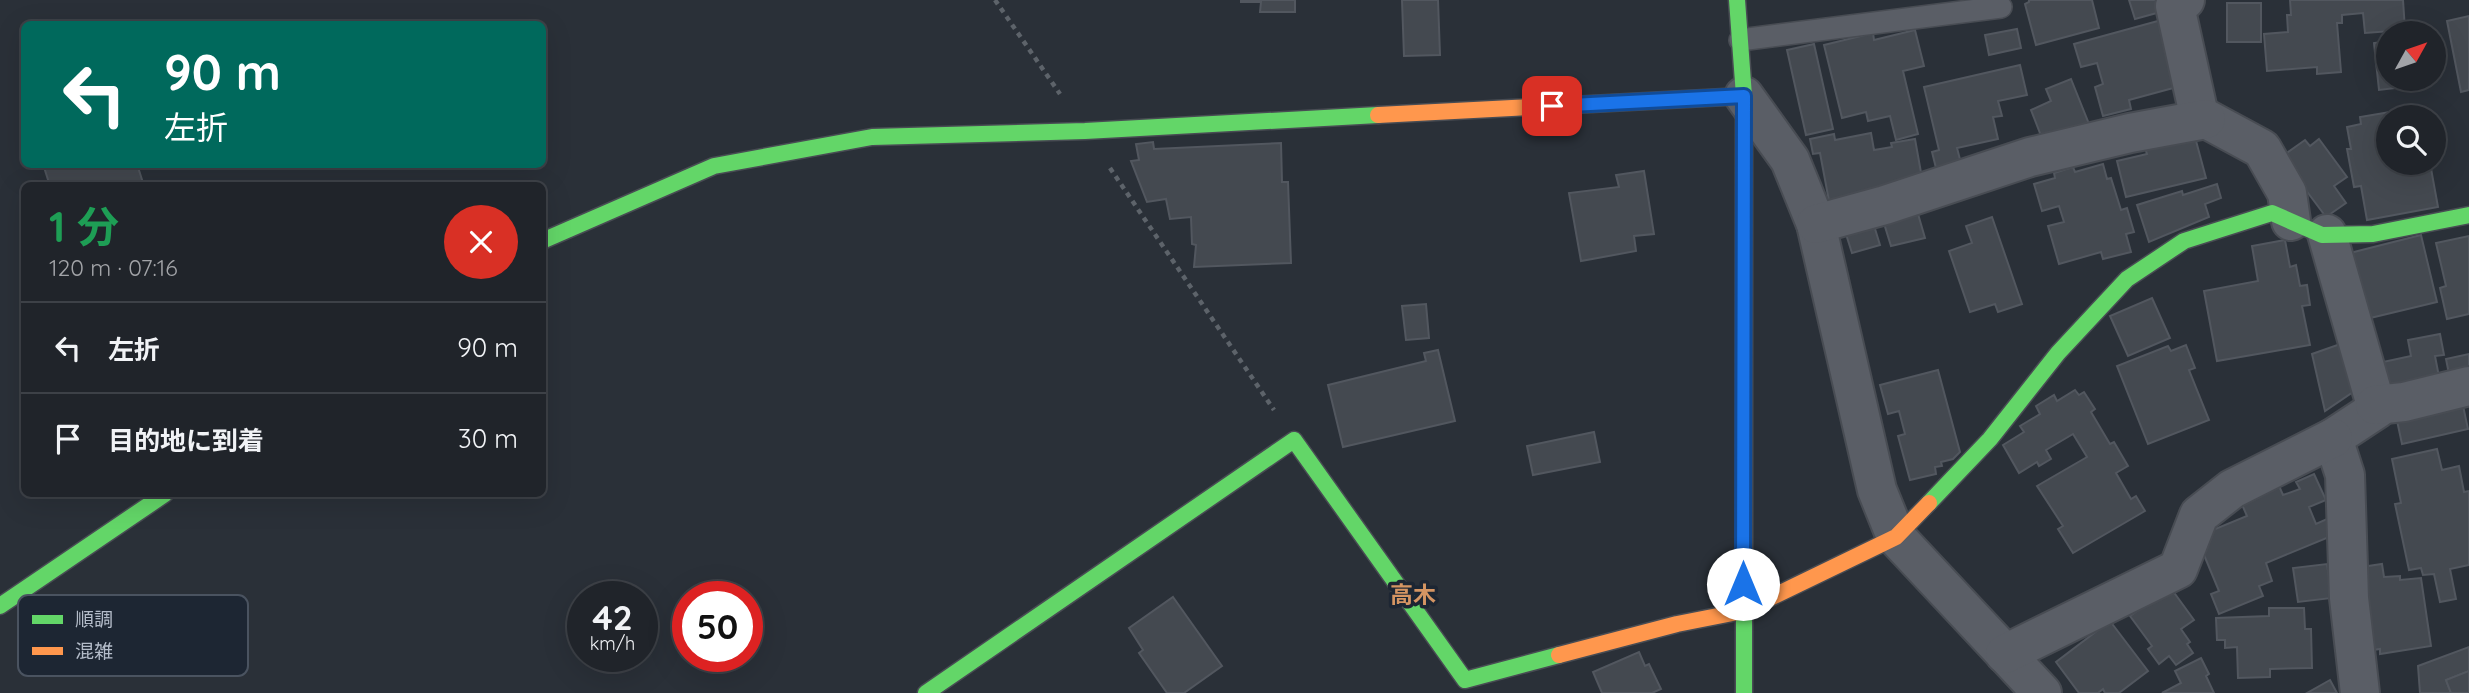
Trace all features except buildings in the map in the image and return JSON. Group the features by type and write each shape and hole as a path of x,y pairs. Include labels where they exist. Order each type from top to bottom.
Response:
{"street":[{"path":"1737,0 1744,96 1744,693"},
{"path":"2185,0 2175,6 2199,115 2262,149 2287,193 2291,221"},
{"path":"546,239 714,166 872,137 1085,131 1744,96"},
{"path":"1744,96 1790,160 1816,223 1877,490 1896,537 2042,693"},
{"path":"1816,223 1885,205 2030,157 2130,133 2206,119"},
{"path":"926,693 1294,440 1465,680 1678,624 1743,611 1896,537 1990,439 2058,354 2127,279 2184,241 2272,213 2322,235 2373,234 2469,215"},
{"path":"2005,654 2178,569 2199,515 2232,489 2333,438 2376,409 2327,234"},
{"path":"2375,405 2404,402 2469,386"},
{"path":"2333,438 2345,475 2349,598 2360,693"},
{"path":"0,606 161,497"}],"lane":[{"path":"1740,40 2001,7"}],"path":[{"path":"995,0 1294,440"}],"traffic: fast":[{"path":"1737,0 1744,96 1744,693"},
{"path":"546,239 714,166 872,137 1085,131 1378,115"},
{"path":"1929,503 1990,439 2058,353 2127,279 2184,241 2272,213 2322,235 2373,234 2469,215"},
{"path":"926,693 1294,440 1465,680 1559,655"},
{"path":"0,606 161,497"}],"traffic: slow":[{"path":"1378,115 1744,96"},
{"path":"1559,655 1677,624 1743,611 1896,537 1929,503"}],"district":[{"name":"高木","path":"1413,594"}],"route":[{"path":"1552,106 1744,96 1743,584"}]}
